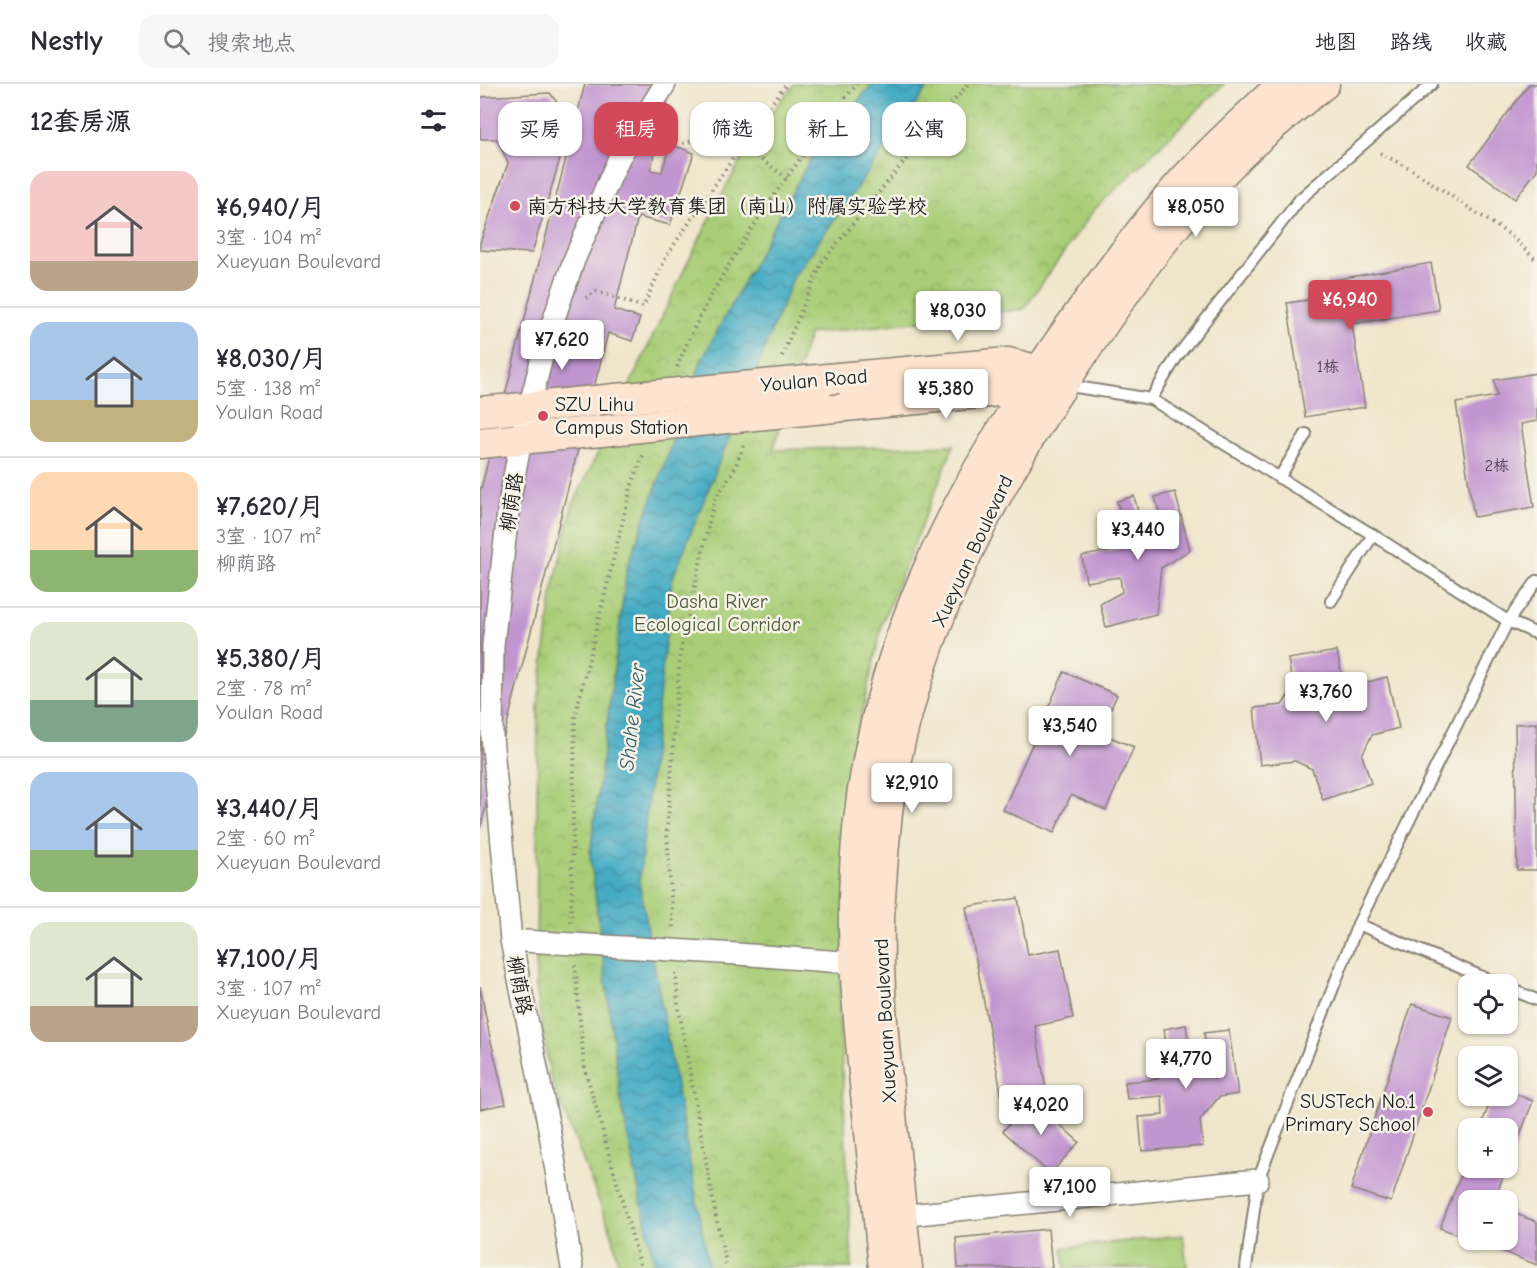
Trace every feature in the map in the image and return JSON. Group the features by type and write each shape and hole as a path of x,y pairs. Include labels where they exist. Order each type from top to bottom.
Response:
{"main road":[{"name":"Xueyuan Boulevard","path":"884,1268 890,1216 879,961 880,900 892,780 908,708 927,649 949,590 1001,486 1043,382 1084,307 1150,220 1212,151 1283,84"},
{"name":"Xueyuan Boulevard","path":"907,1268 890,1216 859,1022 854,899 858,838 867,771 888,678 906,624 974,477 1043,382 1132,282 1195,202 1264,132 1324,84"},
{"name":"Youlan Road","path":"480,412 991,363 1008,363 1043,382"},
{"name":"Youlan Road","path":"480,443 824,408 1043,382"}],"street":[{"name":"柳荫路","path":"572,1268 518,941 492,737 493,645 509,504 521,439 553,321 574,260 619,158 665,84"},
{"path":"518,941 855,963"},
{"path":"890,1216 1258,1180"}],"lane":[{"path":"1151,399 1176,358 1300,199 1432,84"},
{"path":"1043,382 1151,399 1508,621 1537,634"},
{"path":"1279,478 1306,434"},
{"path":"1331,601 1373,535"},
{"path":"1246,1268 1258,1180 1358,924 1508,621 1537,581"},
{"path":"1358,924 1476,974"},
{"path":"1518,992 1537,1000"}],"path":[{"path":"774,102 787,84"},
{"path":"676,371 688,339 717,283 756,222 856,84"},
{"path":"780,361 822,262 968,84"},
{"path":"683,143 690,142"},
{"path":"1363,144 1409,168 1510,235 1537,261"},
{"path":"553,321 596,291 643,307 667,255 735,156"},
{"path":"756,156 787,178"},
{"path":"673,936 667,832 680,653 714,500 733,472 747,439"},
{"path":"572,931 569,909 575,716 631,487 647,445"},
{"path":"574,954 584,1065 641,1268"},
{"path":"675,971 678,1005 727,1268"}],"green space":[{"name":"Dasha River Ecological Corridor","path":"794,84 1224,84 1093,211 1024,309 809,334 773,450 954,445 883,621 859,726 839,1006 852,1268 619,1268 613,1237 550,1076 536,987 538,705 553,589 572,507 726,187 743,156 774,156 774,110"},
{"path":"1183,1235 1187,1268 1065,1268 1063,1248"}],"water":[{"name":"Shahe River","path":"872,84 930,84 917,102 882,102 882,152 793,278 672,580 639,881 709,1268 655,1268 621,1104 590,854 627,568 702,359 812,156 870,156 870,102 857,102"}],"building":[{"name":"SZU Lihu Campus Station","path":"585,84 672,84 667,102 594,102 594,156 654,156 650,170 662,172 667,156 678,156 678,147 690,152 690,156 693,156 670,225 638,217 614,310 640,318 632,341 608,333 480,829 480,492 566,156 582,156 580,102"},
{"path":"1529,84 1537,84 1537,170 1515,199 1469,165"},
{"path":"550,93 557,102 498,102 498,141 497,139 480,139 480,97"},
{"path":"505,156 561,156 532,253 480,250 480,243 508,163"},
{"path":"1431,263 1439,310 1352,324 1365,407 1305,417 1287,303 1328,297 1326,281"},
{"path":"1537,373 1537,421 1521,424 1534,507 1474,517 1456,403 1497,396 1494,380"},
{"path":"1175,492 1190,550 1161,568 1156,614 1106,627 1100,604 1122,592 1120,577 1086,582 1082,556 1117,550 1125,532 1117,501 1134,496 1145,539 1165,534 1155,497"},
{"path":"1337,651 1343,681 1360,684 1387,677 1399,728 1372,735 1362,755 1371,783 1323,800 1312,769 1295,761 1260,765 1254,708 1282,705 1293,689 1288,659"},
{"path":"1064,672 1117,695 1100,733 1134,747 1106,810 1071,795 1054,833 1003,810"},
{"path":"1537,723 1537,870 1517,870 1515,724"},
{"path":"1018,898 1028,955 1060,949 1073,1018 1035,1026 1046,1089 1002,1097 966,907"},
{"path":"480,986 506,1104 480,1109"},
{"path":"1412,1004 1452,1017 1391,1202 1351,1189"},
{"path":"1186,1025 1191,1059 1207,1056 1204,1033 1229,1030 1238,1094 1219,1097 1200,1120 1203,1146 1142,1151 1139,1117 1163,1115 1162,1096 1127,1099 1125,1082 1158,1079 1169,1065 1164,1029"},
{"path":"1518,1095 1533,1101 1518,1140 1518,1118 1484,1118 1489,1106 1518,1106"},
{"path":"1032,1099 1079,1142 1050,1174 1003,1131"},
{"path":"1460,1178 1503,1178 1498,1190 1458,1190 1458,1234 1440,1228"},
{"path":"1518,1215 1537,1222 1537,1265 1498,1250 1518,1250"},
{"path":"1048,1229 1052,1268 958,1268 956,1238"}],"place":[{"name":"南方科技大学教育集团（南山）附属实验学校","path":"515,206"},
{"name":"SZU Lihu Campus Station","path":"543,416"},
{"name":"SUSTech No.1 Primary School","path":"1428,1112"}]}
